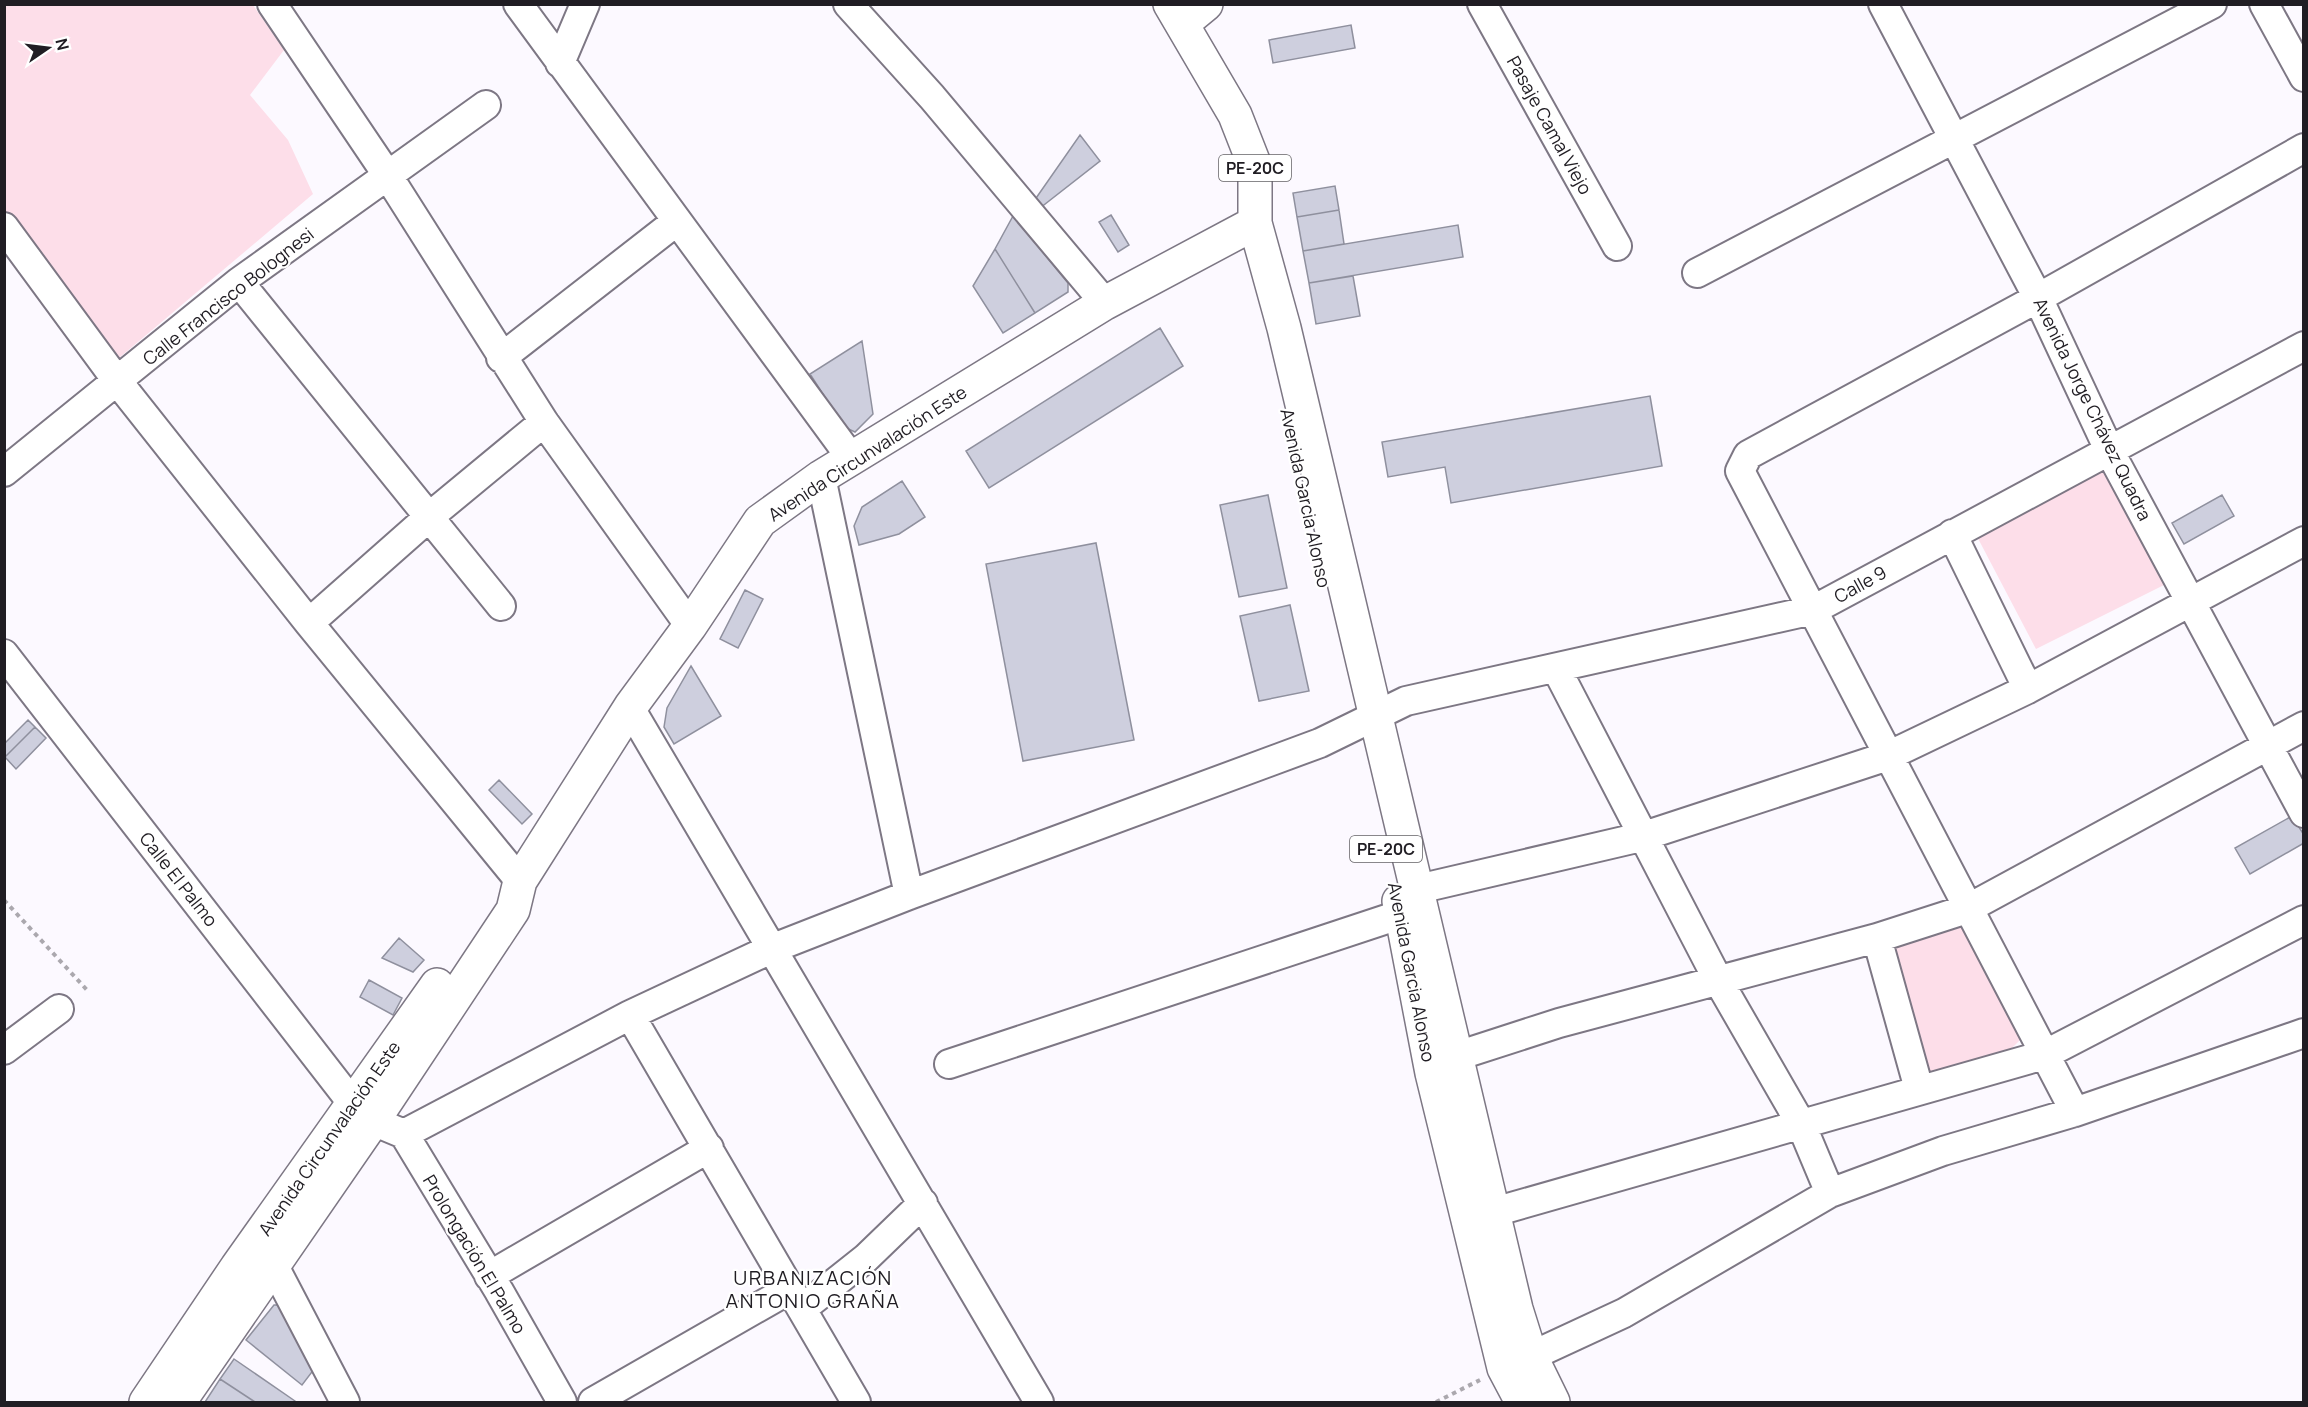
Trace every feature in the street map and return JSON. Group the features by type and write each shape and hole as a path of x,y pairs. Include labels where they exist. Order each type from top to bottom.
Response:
{"main road":[{"name":"Avenida Garcia Alonso","path":"1186,11 1255,166 1255,223 1284,328 1284,404 1366,719 1410,901 1445,1065 1518,1362"},
{"name":"Avenida Circunvalación Este","path":"146,1402 259,1237 363,1112 513,910 520,881 630,708 690,626 760,521 821,477 1105,303 1255,223"},
{"name":"Avenida Circunvalación Este","path":"179,1402 273,1266 363,1112"},
{"name":"PE-20C","path":"1518,1362 1522,1402"},
{"name":"PE-20C","path":"1518,1362 1552,1402"}],"street":[{"path":"272,4 388,176 501,358 544,422 690,626"},
{"path":"518,4 852,459"},
{"path":"560,63 585,4"},
{"path":"848,4 932,97 1105,303"},
{"name":"Pasaje Camal Viejo","path":"1482,4 1617,246"},
{"name":"Avenida Jorge Chávez Quadra","path":"1883,4 2038,298 2110,452 2304,813"},
{"path":"1697,273 1956,140 2212,4"},
{"path":"2264,4 2304,77"},
{"name":"Calle Francisco Bolognesi","path":"4,472 239,282 486,105"},
{"path":"2075,1112 1740,471 1748,455 2038,298 2304,147"},
{"path":"501,358 677,221"},
{"path":"4,227 118,382 309,623 520,881"},
{"path":"239,282 501,606"},
{"name":"Calle 9","path":"404,1134 630,1015 771,949 909,895 1320,743 1406,701 1814,610 2304,346"},
{"path":"309,623 429,517 544,422"},
{"path":"821,477 909,895"},
{"path":"1952,534 2028,689"},
{"path":"949,1064 1410,901 1641,837 1888,756 2028,689 2304,540"},
{"name":"Calle El Palmo","path":"4,654 363,1112"},
{"path":"1556,668 1641,837 1718,980 1801,1124 1830,1193"},
{"path":"630,708 1040,1402"},
{"path":"1445,1065 1559,1023 1877,938 1967,909 2304,726"},
{"path":"1481,1216 2044,1055 2304,920"},
{"path":"1877,938 1919,1089"},
{"path":"4,1050 59,1010"},
{"path":"630,1015 856,1402"},
{"path":"1518,1362 1624,1313 1830,1193 1943,1151 2075,1112 2304,1033"},
{"path":"363,1112 404,1134"},
{"name":"Prolongación El Palmo","path":"404,1134 562,1402"},
{"path":"489,1276 709,1148"},
{"path":"593,1402 797,1299 866,1258 923,1203"},
{"path":"259,1237 345,1402"}],"path":[{"path":"4,900 87,990"},
{"path":"1436,1402 1518,1362"}],"shaded area":[{"path":"5,5 253,5 284,50 250,95 288,140 313,194 119,358 5,212"},
{"path":"2106,459 2168,583 2036,649 1972,527"},
{"path":"1961,916 2025,1035 2012,1048 1928,1073 1892,943"}],"building":[{"path":"1351,25 1355,48 1273,63 1269,40"},
{"path":"1080,135 1100,161 1040,208 1034,201"},
{"path":"1335,186 1339,210 1297,217 1293,193"},
{"path":"1339,210 1344,244 1303,251 1297,217"},
{"path":"1111,215 1129,245 1118,252 1099,222"},
{"path":"1013,216 1068,283 1068,292 1035,313 995,249"},
{"path":"1458,225 1463,257 1309,283 1303,251"},
{"path":"995,249 1035,313 1003,333 973,286"},
{"path":"1353,276 1360,316 1316,324 1309,283"},
{"path":"1160,328 1183,366 989,488 966,451"},
{"path":"862,341 873,414 855,432 844,427 810,374"},
{"path":"1650,396 1662,466 1451,503 1445,467 1388,477 1382,442"},
{"path":"902,481 925,517 899,534 859,545 854,526 862,507"},
{"path":"1268,495 1287,588 1239,597 1220,505"},
{"path":"2222,495 2234,516 2184,544 2172,523"},
{"path":"1096,543 1134,740 1023,761 986,564"},
{"path":"745,590 763,599 738,648 720,639"},
{"path":"1290,605 1309,691 1259,701 1240,616"},
{"path":"691,666 721,716 674,744 664,727 667,708"},
{"path":"28,720 35,727 4,758 4,744"},
{"path":"35,727 46,738 16,769 5,757"},
{"path":"499,780 532,814 522,824 489,790"},
{"path":"2292,816 2304,835 2304,843 2250,874 2235,848"},
{"path":"399,938 424,960 413,972 382,958"},
{"path":"369,980 402,998 393,1015 360,997"},
{"path":"274,1305 282,1305 315,1368 302,1385 246,1340"},
{"path":"234,1359 295,1401 255,1402 220,1379"},
{"path":"220,1379 255,1402 205,1402"}],"district":[{"name":"URBANIZACIÓN ANTONIO GRAÑA","path":"813,1288"}]}
